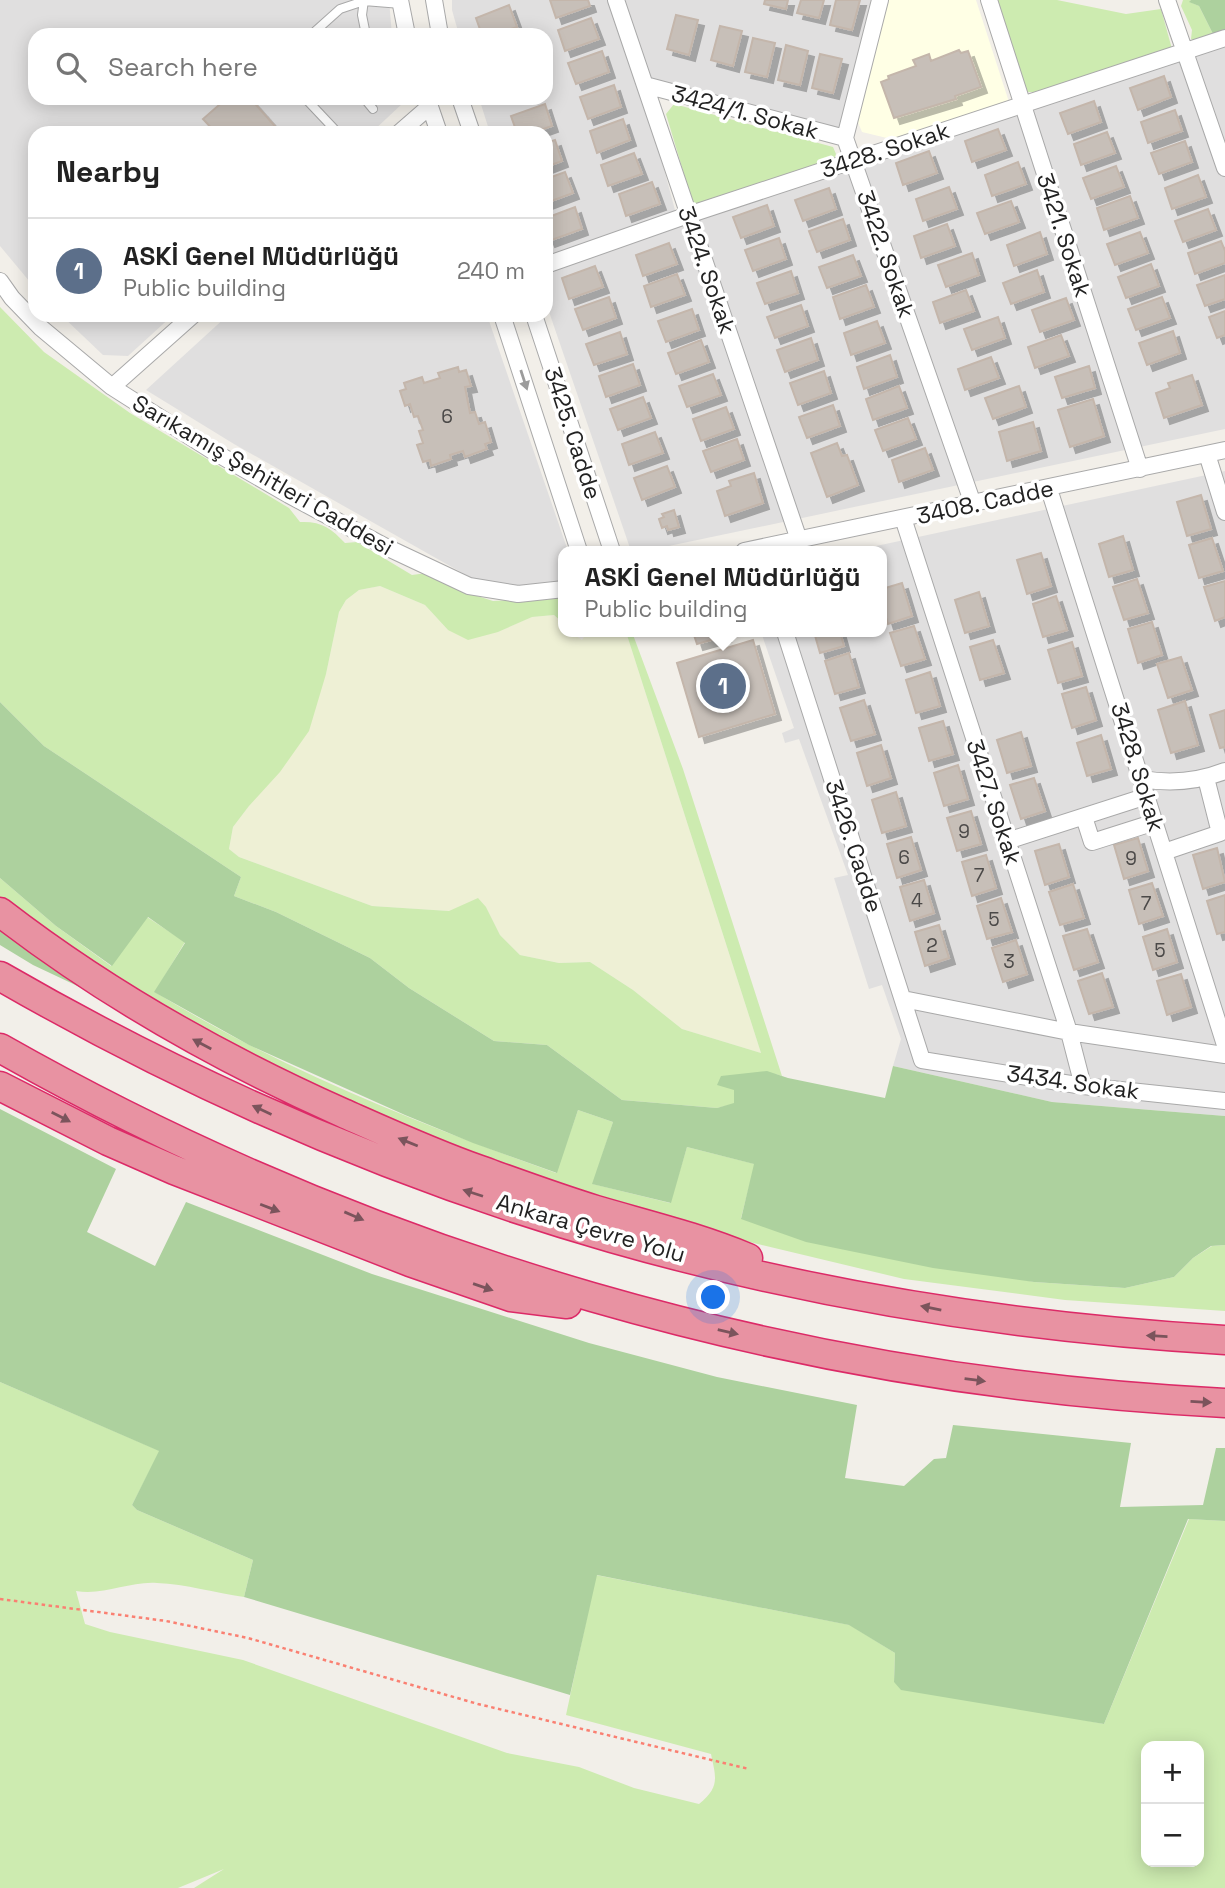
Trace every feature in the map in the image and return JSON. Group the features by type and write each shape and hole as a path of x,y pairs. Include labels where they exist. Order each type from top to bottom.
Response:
{"highway":[{"path":"0,912 100,982 198,1042 304,1096 398,1138 477,1169 595,1209 708,1241 818,1287"},
{"name":"Ankara Çevre Yolu","path":"0,976 75,1019 277,1116 461,1189 612,1238 818,1287 946,1311 1142,1335 1225,1340"},
{"path":"0,1048 156,1130 368,1222 542,1283 609,1303 828,1355 929,1374 1129,1399 1225,1403"},
{"path":"0,1086 108,1141 174,1170 410,1262 511,1297 661,1316"}],"street":[{"path":"433,0 439,28"},
{"name":"3424. Sokak","path":"617,0 799,540"},
{"path":"845,138 880,0"},
{"name":"3421. Sokak","path":"989,0 1140,469"},
{"path":"1167,0 1225,168"},
{"path":"401,2 406,28"},
{"name":"3428. Sokak","path":"553,263 688,215 1225,38"},
{"name":"3424/1. Sokak","path":"645,85 845,138"},
{"path":"406,126 425,105"},
{"path":"429,105 437,126"},
{"path":"462,105 470,126"},
{"name":"3422. Sokak","path":"845,138 973,504"},
{"name":"Sarıkamış Şehitleri Caddesi","path":"0,281 28,315"},
{"name":"Sarıkamış Şehitleri Caddesi","path":"35,322 112,387 211,450 384,546 469,586 518,594 558,590"},
{"path":"112,387 185,322"},
{"name":"3425. Cadde","path":"504,322 577,546"},
{"name":"3425. Cadde","path":"536,322 610,546"},
{"name":"3408. Cadde","path":"772,546 1225,450"},
{"path":"1207,454 1225,512"},
{"name":"3428. Sokak","path":"1049,489 1225,1045"},
{"name":"3427. Sokak","path":"903,518 1069,1032 1083,1086"},
{"name":"3426. Cadde","path":"787,637 922,1060"},
{"path":"1142,779 1167,783 1206,778 1225,771"},
{"path":"1164,852 1220,833 1206,778"},
{"path":"1007,841 1147,796"},
{"path":"1084,817 1092,842 1155,821"},
{"path":"903,999 1069,1032 1225,1055"},
{"name":"3434. Sokak","path":"922,1060 1083,1086 1225,1101"}],"lane":[{"path":"320,28 340,9 364,1 401,2"},
{"path":"364,1 362,15 365,28"},
{"path":"312,105 331,126"},
{"path":"370,105 373,109"}],"path":[{"path":"0,1599 166,1621 248,1638 478,1704 749,1769"}],"shaded area":[{"path":"0,0 389,0 391,28 28,28 28,105 401,105 378,126 28,126 28,280 0,246"},
{"path":"452,0 871,0 838,128 652,80 646,102 679,225 1225,44 1225,429 669,546 629,546 553,322 553,126 488,126 481,105 553,105 553,28 457,28"},
{"path":"887,0 976,0 1009,102 891,139 862,132 857,120"},
{"path":"68,322 165,322 128,356 103,355"},
{"path":"220,322 489,322 566,546 558,546 558,584 513,588 473,579 234,444 146,390"},
{"path":"1225,471 1225,1116 1052,1102 893,1066 901,1039 882,985 869,989 834,878 848,875 799,739 785,743 782,733 794,728 763,637 887,637 887,546 876,546"},
{"path":"380,586 425,605 448,630 498,632 531,617 554,615 558,619 558,637 578,637 582,640 584,637 628,637 761,1053 682,1029 633,990 590,962 559,963 520,955 500,935 486,907 449,911 372,906 239,857 229,849 233,827 249,806 326,674 339,612 346,600 359,590"}],"green space":[{"path":"997,0 1057,0 1126,14 1161,9 1172,49 1036,92 1025,92"},
{"path":"1183,0 1191,0 1190,2 1199,6 1213,34 1197,42 1191,39 1192,30 1181,6"},
{"path":"1225,0 1225,31 1213,34 1199,6 1189,2"},
{"path":"674,104 833,147 836,154 834,159 698,205 692,201 666,114"},
{"path":"0,307 44,352 130,413 289,508 300,522 325,526 345,543 357,542 412,575 427,573 468,593 493,601 558,597 558,619 554,615 532,617 498,632 468,640 448,630 425,605 380,586 359,590 346,600 339,612 326,674 309,731 280,772 233,827 229,849 239,857 372,906 449,911 478,898 486,907 500,935 520,955 559,963 590,962 633,990 682,1029 761,1053 628,637 634,637 683,769 782,1076 756,1073 749,1076 739,1086 734,1104 717,1108 622,1100 547,1045 494,1041 409,988 370,958 276,912 234,896 241,877 44,746 0,702"},
{"path":"0,702 44,746 241,877 234,896 276,912 370,958 409,988 494,1041 547,1045 622,1100 717,1108 734,1103 734,1090 717,1085 721,1076 767,1071 788,1078 885,1098 893,1066 1052,1102 1225,1116 1225,1245 1211,1246 1193,1258 1174,1277 1125,1288 1034,1282 933,1268 806,1242 741,1219 754,1164 687,1147 671,1203 592,1184 613,1122 578,1110 557,1173 405,1115 249,1045 154,992 185,943 148,917 112,966 56,926 0,878"},
{"path":"0,878 56,926 111,966 147,917 185,942 155,992 251,1046 351,1093 556,1173 578,1110 613,1122 593,1184 670,1203 687,1147 755,1164 741,1218 1034,1282 1125,1288 1174,1277 1193,1258 1212,1246 1225,1245 1225,1311 1065,1300 904,1279 737,1239 501,1167 235,1054 40,930 0,897"},
{"path":"0,927 86,990 33,965 0,945"},
{"path":"0,1109 116,1169 87,1232 155,1266 186,1202 372,1274 589,1343 717,1377 857,1405 845,1478 904,1486 934,1459 946,1458 953,1425 1131,1443 1120,1507 1203,1505 1216,1448 1225,1448 1225,1521 1188,1519 1104,1724 901,1690 894,1682 895,1653 849,1625 597,1575 570,1695 244,1597 253,1560 137,1510 132,1505 159,1451 0,1382"},
{"path":"0,1382 160,1451 132,1505 137,1510 253,1560 244,1597 157,1583 96,1592 76,1591 85,1624 110,1632 243,1660 507,1753 579,1767 634,1788 699,1804 706,1798 715,1782 711,1754 566,1715 596,1575 850,1625 895,1653 894,1682 1104,1724 1189,1519 1225,1521 1225,1888 194,1888 224,1869 178,1888 0,1888"}],"building":[{"path":"550,0 588,0 590,6 556,18"},
{"path":"765,0 788,0 786,9 764,4"},
{"path":"801,0 824,0 819,18 797,13"},
{"path":"836,0 860,0 852,30 830,25"},
{"path":"509,5 517,27 480,28 476,18"},
{"path":"676,15 698,20 689,55 667,49"},
{"path":"591,18 599,39 565,51 558,30"},
{"path":"720,26 742,31 733,66 711,60"},
{"path":"753,38 775,43 767,77 745,72"},
{"path":"786,45 808,51 800,85 778,80"},
{"path":"959,50 961,53 968,51 981,87 955,96 956,99 894,118 881,82 889,79 888,76 916,66 913,60 929,54 931,61"},
{"path":"602,51 609,72 576,84 568,63"},
{"path":"820,54 842,59 833,93 812,88"},
{"path":"1164,76 1171,97 1138,110 1130,88"},
{"path":"614,85 621,107 588,119 580,97"},
{"path":"1094,101 1101,122 1068,134 1060,113"},
{"path":"219,105 256,105 275,126 210,126 203,119"},
{"path":"545,105 552,126 515,126 511,116"},
{"path":"1175,110 1182,131 1148,143 1141,122"},
{"path":"623,119 630,140 597,153 590,131"},
{"path":"998,129 1006,150 972,162 965,141"},
{"path":"1107,132 1115,153 1081,165 1074,144"},
{"path":"553,141 562,161 553,164"},
{"path":"1185,141 1192,162 1159,174 1151,153"},
{"path":"929,151 937,173 903,185 896,163"},
{"path":"634,153 642,174 608,186 601,165"},
{"path":"1018,162 1026,184 992,196 985,175"},
{"path":"1116,166 1124,187 1091,199 1083,178"},
{"path":"565,172 573,193 553,200 553,176"},
{"path":"1198,175 1206,197 1172,209 1165,188"},
{"path":"652,182 660,204 626,216 619,194"},
{"path":"949,187 957,209 923,221 916,199"},
{"path":"829,188 836,209 803,221 795,200"},
{"path":"1130,196 1138,218 1104,230 1097,208"},
{"path":"1011,201 1019,222 985,234 977,213"},
{"path":"767,205 774,226 741,238 733,217"},
{"path":"575,207 582,229 553,240 553,215"},
{"path":"1208,209 1216,230 1183,242 1175,221"},
{"path":"843,219 850,240 817,252 809,231"},
{"path":"947,224 955,246 921,258 914,236"},
{"path":"1040,232 1047,254 1014,266 1007,245"},
{"path":"1140,232 1148,253 1115,265 1107,244"},
{"path":"779,238 786,259 753,271 745,250"},
{"path":"1221,241 1225,251 1225,263 1195,274 1188,253"},
{"path":"669,243 677,264 643,276 636,255"},
{"path":"972,253 979,275 946,287 938,265"},
{"path":"853,255 861,276 827,288 819,267"},
{"path":"1151,264 1159,286 1126,298 1118,277"},
{"path":"595,266 603,287 569,299 562,278"},
{"path":"1037,270 1044,292 1011,304 1003,283"},
{"path":"791,271 798,293 765,304 757,283"},
{"path":"677,274 685,295 651,307 644,286"},
{"path":"1225,275 1225,299 1205,306 1197,285"},
{"path":"866,285 874,307 840,319 833,297"},
{"path":"966,290 974,311 940,323 933,302"},
{"path":"609,297 616,318 583,330 575,309"},
{"path":"1162,297 1170,318 1136,330 1128,309"},
{"path":"1066,298 1074,320 1040,332 1032,310"},
{"path":"801,305 808,326 775,338 767,317"},
{"path":"692,309 699,330 666,342 658,321"},
{"path":"1225,311 1225,335 1217,338 1209,317"},
{"path":"998,317 1005,338 972,350 964,329"},
{"path":"877,321 885,343 851,355 844,333"},
{"path":"1173,331 1180,353 1147,365 1139,343"},
{"path":"620,332 627,354 594,365 586,344"},
{"path":"1061,335 1069,356 1035,368 1028,347"},
{"path":"811,338 818,360 785,372 777,350"},
{"path":"701,340 709,362 676,374 668,353"},
{"path":"890,355 897,377 864,389 857,367"},
{"path":"991,357 999,378 965,390 958,369"},
{"path":"633,364 640,385 606,397 599,376"},
{"path":"1089,366 1095,388 1062,398 1055,377"},
{"path":"458,367 459,372 466,370 471,386 465,387 470,413 475,412 479,424 485,422 491,442 485,444 487,449 465,457 463,451 450,455 451,459 431,466 430,460 423,462 417,445 423,443 419,431 423,430 418,416 414,417 410,404 405,406 400,391 406,389 404,383 422,377 424,383 440,378 438,373"},
{"path":"824,371 831,393 798,405 790,383"},
{"path":"713,374 721,395 687,407 679,386"},
{"path":"1192,375 1202,405 1164,418 1156,393 1170,388 1168,383"},
{"path":"899,386 907,408 873,420 866,399"},
{"path":"1019,386 1026,407 993,419 985,398"},
{"path":"643,397 651,418 618,430 610,409"},
{"path":"1093,399 1104,436 1070,447 1058,410"},
{"path":"833,405 840,426 807,438 799,417"},
{"path":"726,407 734,429 701,441 693,419"},
{"path":"908,418 916,439 883,451 875,430"},
{"path":"1033,422 1041,451 1007,461 999,432"},
{"path":"655,432 663,453 629,465 622,444"},
{"path":"737,439 744,460 711,472 703,451"},
{"path":"837,443 842,456 847,455 858,485 827,497 811,453"},
{"path":"925,448 933,470 899,482 892,460"},
{"path":"667,466 675,487 642,500 634,478"},
{"path":"754,473 763,503 725,516 717,491 731,486 729,481"},
{"path":"1201,495 1211,529 1187,536 1177,502"},
{"path":"674,510 679,527 668,530 667,526 662,528 659,519 664,517 662,514"},
{"path":"1123,536 1133,570 1109,577 1099,544"},
{"path":"1212,538 1223,571 1199,578 1189,545"},
{"path":"1041,553 1051,586 1027,594 1017,560"},
{"path":"1137,579 1148,613 1124,620 1113,587"},
{"path":"1225,581 1225,617 1215,621 1204,587"},
{"path":"902,583 912,616 888,624 887,588"},
{"path":"979,592 989,626 965,633 955,600"},
{"path":"1056,596 1067,630 1043,637 1033,604"},
{"path":"1152,622 1162,655 1138,663 1128,629"},
{"path":"914,626 925,659 901,666 890,633"},
{"path":"695,637 722,637 697,644"},
{"path":"815,637 841,637 844,646 820,653"},
{"path":"753,640 775,714 699,737 677,663"},
{"path":"993,640 1004,673 980,680 970,647"},
{"path":"1072,642 1082,676 1058,683 1048,650"},
{"path":"849,653 859,687 835,694 825,661"},
{"path":"1181,657 1192,690 1168,698 1157,664"},
{"path":"930,672 940,706 916,713 906,680"},
{"path":"1086,687 1096,720 1072,728 1062,694"},
{"path":"864,700 875,734 851,741 840,708"},
{"path":"1185,701 1198,745 1171,753 1158,710"},
{"path":"1225,710 1225,747 1220,748 1210,715"},
{"path":"943,721 953,754 929,761 919,728"},
{"path":"1021,732 1031,766 1007,773 997,740"},
{"path":"1101,735 1111,769 1087,776 1077,743"},
{"path":"881,745 891,778 867,786 857,753"},
{"path":"958,765 968,799 944,806 934,773"},
{"path":"1034,778 1045,811 1021,819 1010,785"},
{"path":"896,792 906,826 882,833 872,800"},
{"path":"971,811 981,844 957,851 947,818"},
{"path":"911,837 921,870 897,878 887,844"},
{"path":"1138,838 1148,871 1124,879 1114,845"},
{"path":"1059,844 1069,877 1045,885 1035,851"},
{"path":"1217,848 1225,882 1203,889 1193,855"},
{"path":"986,855 996,888 972,896 962,862"},
{"path":"924,880 934,913 910,921 900,887"},
{"path":"1152,883 1163,916 1139,924 1129,890"},
{"path":"1073,884 1084,918 1060,925 1049,892"},
{"path":"1225,895 1225,932 1217,934 1207,901"},
{"path":"1001,898 1012,932 987,939 977,906"},
{"path":"939,925 949,958 925,966 915,932"},
{"path":"1087,929 1098,962 1074,970 1063,936"},
{"path":"1167,929 1177,962 1153,970 1143,937"},
{"path":"1016,940 1027,974 1003,982 992,948"},
{"path":"1102,973 1113,1007 1089,1014 1078,981"},
{"path":"1181,974 1191,1007 1167,1015 1157,981"}],"place":[{"name":"ASKİ Genel Müdürlüğü","path":"723,686"}]}
